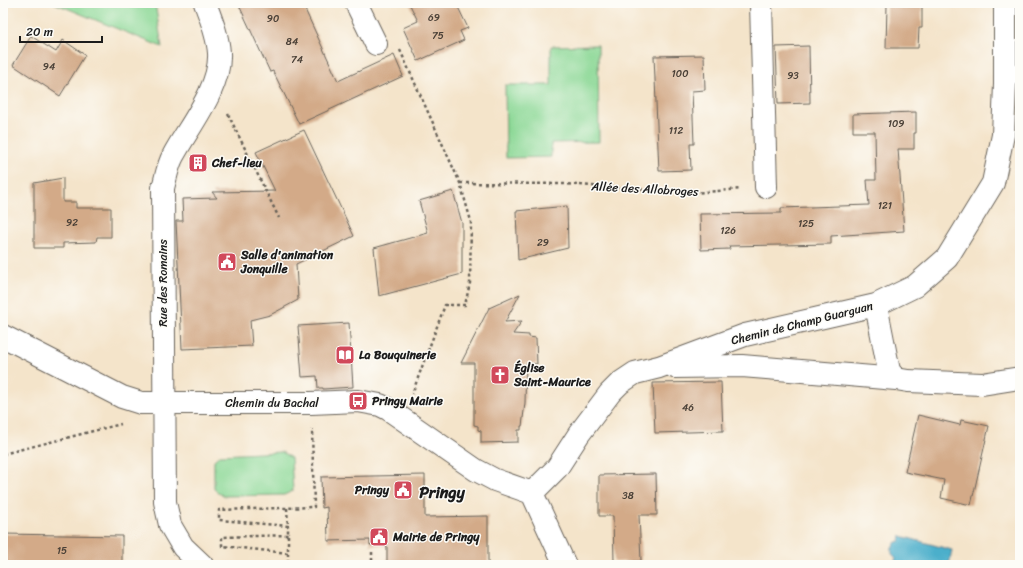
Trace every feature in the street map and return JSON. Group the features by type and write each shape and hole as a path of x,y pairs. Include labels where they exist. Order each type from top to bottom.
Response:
{"street":[{"name":"Rue des Romains","path":"202,565 183,547 170,525 165,502 157,404 163,188 172,157 210,93 216,78 219,54 215,31 205,3"},
{"path":"356,3 376,44"},
{"path":"761,3 766,187"},
{"name":"Chemin de Champ Guarguan","path":"532,493 557,468 579,434 610,393 620,383 635,373 659,367 745,335 876,305 915,286 947,258 993,183 1003,135 1005,84 1005,3"},
{"path":"876,305 889,371 896,379"},
{"name":"Chemin du Bachal","path":"3,336 122,397 141,403 311,403 358,400 384,407 476,470 495,480 532,493"},
{"path":"659,367 742,366 908,381 982,384 1020,378"},
{"path":"532,493 565,565"}],"path":[{"path":"376,44 400,49 460,183 470,221 470,284 465,305 445,305 403,419"},
{"path":"213,84 279,218"},
{"name":"Allée des Allobroges","path":"460,183 564,184 693,193 766,187"},
{"path":"288,526 219,520 219,510 314,507 311,403"},
{"path":"3,454 130,422 157,404"},
{"path":"287,508 288,565"},
{"path":"288,535 222,537 222,546 288,553"},
{"path":"372,552 372,565"}],"green space":[{"path":"54,3 155,3 162,47"},
{"path":"598,45 599,142 551,143 551,157 506,158 505,85 551,85 551,46"},
{"path":"282,452 291,458 293,491 284,495 223,496 214,489 214,460 220,455"}],"water":[{"path":"901,536 952,550 949,565 903,565 894,563 896,558 892,554 892,547 896,542 900,541"}],"building":[{"path":"238,3 302,3 338,81 394,55 403,76 299,124 273,71 270,72"},
{"path":"409,3 456,3 468,28 460,31 464,40 418,61 403,28 418,21"},
{"path":"887,4 922,4 922,28 919,28 918,48 886,48"},
{"path":"31,36 56,52 63,40 85,55 60,96 13,65"},
{"path":"809,46 810,103 778,104 776,47"},
{"path":"704,55 705,90 692,91 694,144 690,144 691,170 659,171 654,56"},
{"path":"916,112 914,149 898,149 904,231 831,236 831,244 729,246 730,249 701,250 700,214 781,213 781,208 869,205 867,180 876,180 875,132 853,132 853,114"},
{"path":"304,130 354,236 296,264 298,300 270,315 250,320 252,346 182,349 176,221 183,221 182,199 217,198 212,192 275,191 256,152"},
{"path":"63,178 63,202 76,202 76,208 111,208 111,237 97,237 96,242 63,243 63,248 34,248 34,183"},
{"path":"453,191 462,223 462,274 379,296 374,248 428,233 419,201"},
{"path":"567,206 568,248 518,260 516,211"},
{"name":"Église Saint-Maurice","path":"520,294 505,322 522,321 513,334 529,335 529,337 536,338 537,364 526,363 525,403 521,430 518,430 518,442 481,443 481,431 478,430 478,426 474,425 474,363 461,363 489,308"},
{"path":"349,323 353,387 318,388 317,376 302,377 298,326"},
{"path":"721,382 723,431 655,433 653,383"},
{"path":"918,415 960,425 961,420 989,426 971,505 941,498 944,480 905,472"},
{"path":"656,474 657,515 639,515 641,561 614,562 613,516 599,516 599,475"},
{"path":"425,475 425,517 488,516 488,565 387,565 387,546 370,545 370,540 328,541 327,507 322,508 321,477"},
{"path":"3,534 122,536 122,565 3,565"}],"place":[{"name":"Chef-lieu","path":"198,163"},
{"name":"Salle d'animation Jonquille","path":"227,262"},
{"name":"La Bouquinerie","path":"345,355"},
{"name":"Église Saint-Maurice","path":"500,375"},
{"name":"Pringy Mairie","path":"358,401"},
{"name":"Pringy","path":"403,490"},
{"name":"Mairie de Pringy","path":"379,537"}],"district":[{"name":"Pringy","path":"442,492"}]}
